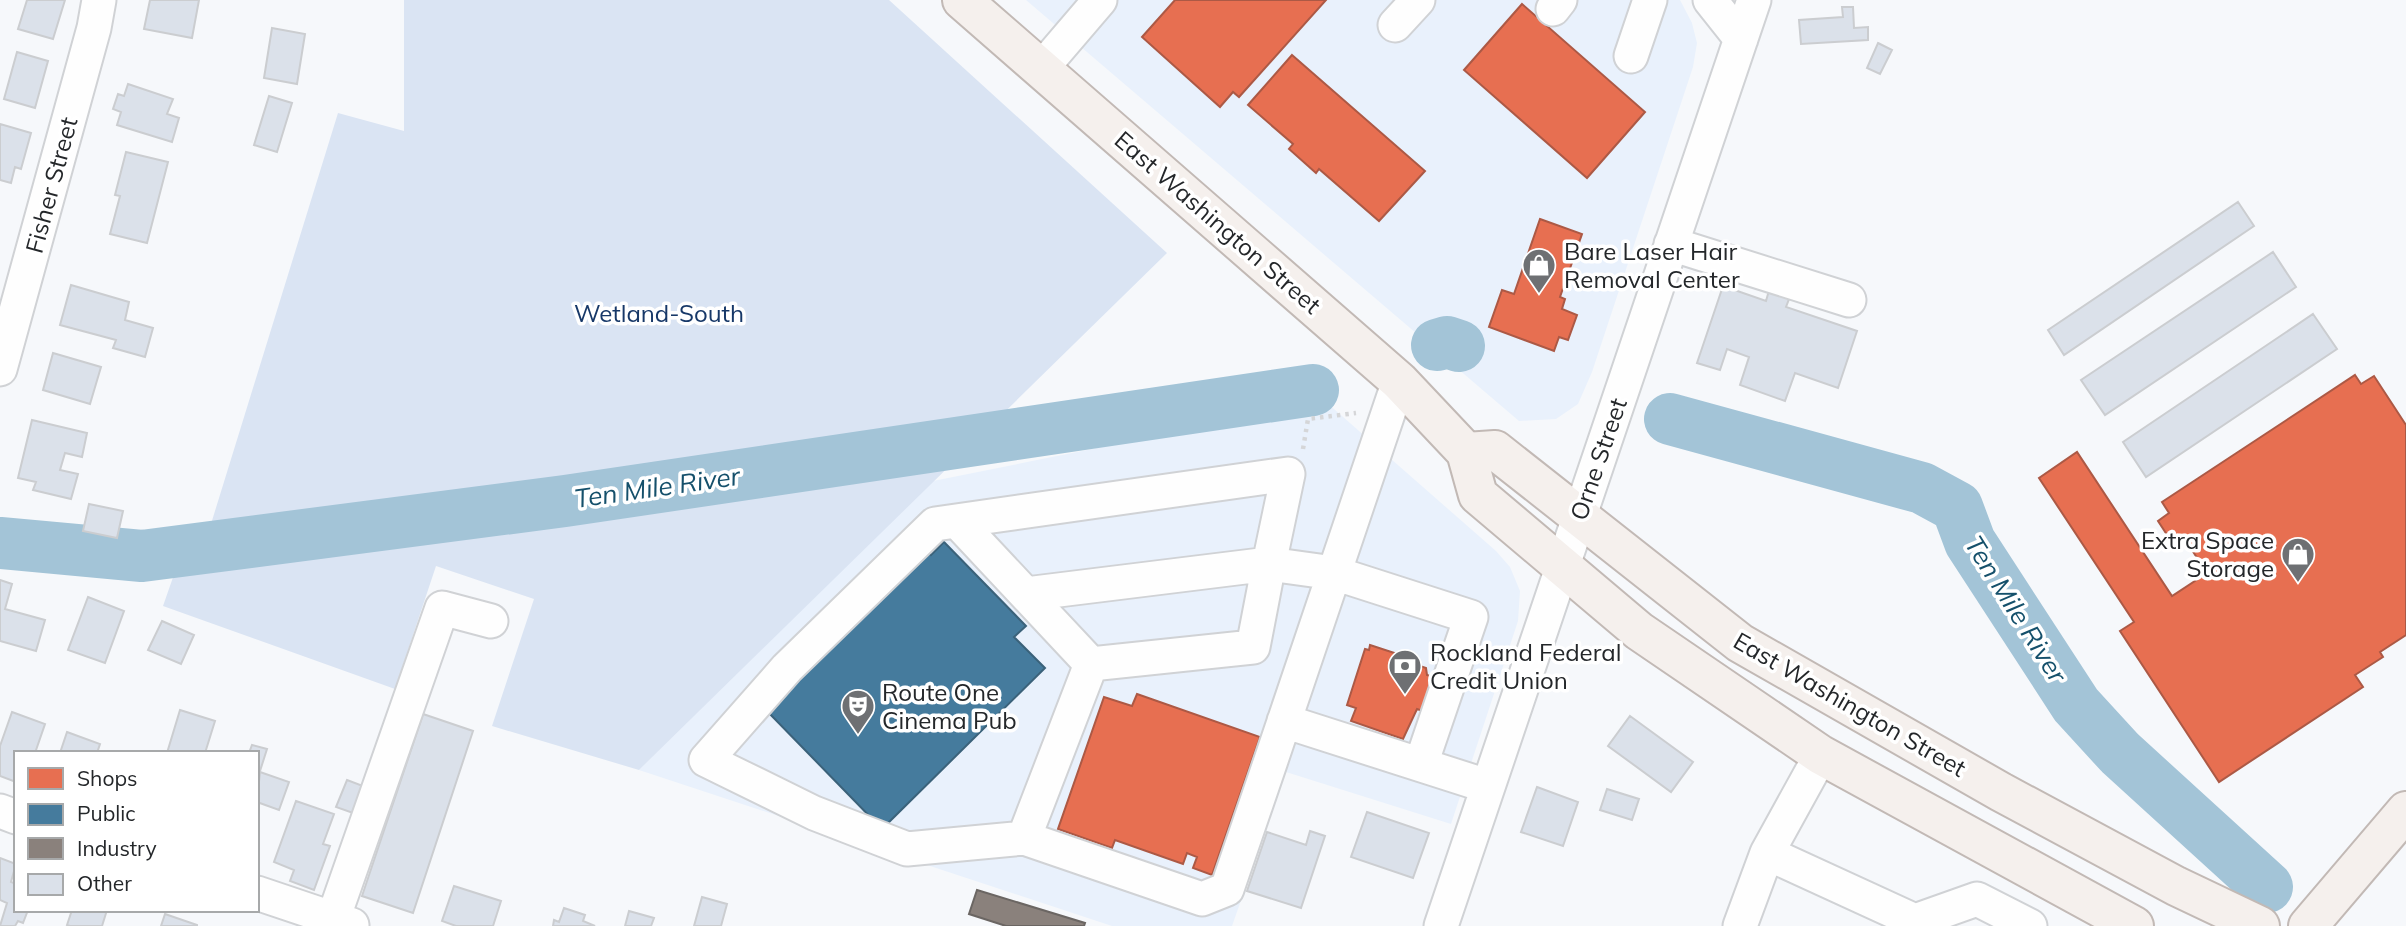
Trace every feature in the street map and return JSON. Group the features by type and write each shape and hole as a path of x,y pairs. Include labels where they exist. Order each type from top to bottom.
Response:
{"main road":[{"name":"East Washington Street","path":"962,0 1399,381 1466,452 1478,495 1639,631 1821,755 2134,926"},
{"name":"East Washington Street","path":"1466,452 1495,450 1740,643 2013,798 2176,886 2260,926"},
{"path":"2308,926 2406,811"}],"street":[{"name":"Fisher Street","path":"0,369 91,41 99,0"},
{"path":"1041,69 1100,0"},
{"path":"1395,25 1418,0"},
{"path":"1631,56 1650,0"},
{"path":"1710,0 1741,39"},
{"name":"Orne Street","path":"1441,926 1754,0"},
{"path":"1671,244 1849,300"},
{"path":"1091,664 1253,647 1288,474 935,524 787,668 706,760 814,813 907,849 1024,838 1202,899 1227,889 1399,381"},
{"path":"957,521 1091,664"},
{"path":"1026,594 1269,564 1334,573 1471,617 1421,764"},
{"path":"259,894 344,923 442,608 491,621"},
{"path":"1024,838 1091,664"},
{"path":"1284,721 1487,786"},
{"path":"1740,926 1767,853 1821,755"},
{"path":"1767,853 1916,923 1977,899 2015,862"},
{"path":"1977,899 2030,926"}],"path":[{"path":"1288,474 1298,477 1308,419 1357,413"}],"shaded area":[{"path":"1026,0 1680,0 1692,23 1697,43 1693,67 1592,372 1578,404 1556,419 1519,421"},
{"path":"1326,402 1496,551 1510,567 1520,591 1518,621 1451,824 1286,772 1232,926 1112,926 639,770 933,481"}],"green space":[{"name":"Wetland-South","path":"404,0 889,0 1167,253 639,770 492,726 534,599 436,566 395,689 163,606 178,563 198,566 338,113 404,131"}],"building: Shops":[{"path":"1175,0 1326,0 1239,97 1233,92 1220,107 1142,37"},
{"path":"1522,4 1645,112 1587,178 1464,70"},
{"path":"1292,55 1425,171 1379,221 1319,169 1316,173 1289,149 1293,144 1248,105"},
{"path":"1540,219 1582,234 1560,297 1565,299 1562,309 1577,315 1568,340 1559,337 1554,351 1489,327 1502,290 1514,294"},
{"name":"Extra Space Storage","path":"2355,375 2361,384 2374,376 2406,425 2406,635 2380,652 2383,657 2355,675 2363,687 2219,782 2120,631 2134,622 2039,478 2077,452 2172,596 2207,573 2184,538 2173,544 2158,521 2169,513 2162,502"},
{"name":"Rockland Federal Credit Union","path":"1370,645 1419,661 1417,665 1426,668 1427,675 1463,687 1452,721 1417,709 1403,739 1351,721 1356,708 1347,705 1365,649 1369,650"},
{"path":"1137,694 1260,737 1212,875 1193,868 1197,857 1187,853 1183,864 1115,840 1112,848 1058,829 1104,697 1132,706"}],"building: Public":[{"path":"944,542 1026,626 1014,637 1045,668 882,829 764,708 926,549 931,555"}],"building: Industry":[{"path":"977,890 1085,923 1084,926 1006,926 969,914"}],"building: Other":[{"path":"27,0 65,0 53,39 18,29"},
{"path":"150,0 199,0 192,38 144,29"},
{"path":"1842,7 1853,7 1854,28 1868,27 1868,40 1801,44 1799,20 1843,17"},
{"path":"272,28 305,34 297,84 264,78"},
{"path":"1878,43 1892,50 1880,74 1867,68"},
{"path":"17,52 48,61 35,108 4,99"},
{"path":"128,84 173,99 167,114 179,118 172,142 117,125 121,112 113,109 118,94 124,96"},
{"path":"269,96 292,103 277,152 254,145"},
{"path":"0,124 31,133 21,169 15,167 11,183 0,180"},
{"path":"126,152 168,162 147,243 110,234 120,196 115,195"},
{"path":"2238,202 2254,226 2064,355 2048,330"},
{"path":"2273,252 2296,287 2105,415 2081,380"},
{"path":"71,285 129,302 125,320 153,328 145,357 113,348 116,340 60,325"},
{"path":"1723,286 1766,301 1770,287 1791,294 1786,307 1857,331 1838,388 1795,373 1785,401 1740,385 1749,357 1727,349 1720,370 1697,363"},
{"path":"2313,314 2337,349 2146,477 2123,442"},
{"path":"53,353 101,367 90,404 43,390"},
{"path":"32,420 87,433 82,457 65,453 60,470 78,474 71,499 33,490 36,482 18,478"},
{"path":"89,504 123,511 117,538 83,531"},
{"path":"0,580 12,584 5,609 45,620 36,651 0,641"},
{"path":"88,597 124,611 105,663 68,650"},
{"path":"162,621 194,635 181,664 148,650"},
{"path":"180,710 215,721 206,751 168,751"},
{"path":"12,712 45,724 36,751 14,751 14,781 0,776 0,746"},
{"path":"423,714 473,731 413,913 362,896"},
{"path":"1630,716 1693,762 1671,792 1608,746"},
{"path":"67,732 100,744 98,751 61,751"},
{"path":"252,745 267,749 260,771 259,751 250,751"},
{"path":"260,772 289,782 279,810 259,803"},
{"path":"347,780 363,786 353,813 336,807"},
{"path":"1537,787 1578,802 1563,846 1521,832"},
{"path":"1607,789 1639,799 1632,820 1600,810"},
{"path":"296,801 334,814 323,844 330,846 314,890 290,881 294,870 274,862"},
{"path":"1367,812 1429,833 1413,878 1351,857"},
{"path":"1310,831 1325,836 1301,908 1247,891 1267,832 1306,845"},
{"path":"0,858 14,863 11,882 14,883 14,912 27,912 23,923 18,921 15,926 0,926 7,903 0,900"},
{"path":"454,886 501,901 493,926 456,926 442,921"},
{"path":"702,897 727,904 721,926 694,926"},
{"path":"564,908 585,915 583,921 595,926 553,926 554,920 559,922"},
{"path":"629,911 654,918 651,926 625,926"},
{"path":"71,912 106,912 102,926 67,925"},
{"path":"165,914 197,925 197,926 161,926"}],"waterway":[{"name":"Ten Mile River","path":"1437,345 1447,342 1459,346"},
{"name":"Ten Mile River","path":"0,543 142,556 565,501 1313,390"},
{"name":"Ten Mile River","path":"1670,419 1922,488 1957,507 1970,542 2076,705 2120,753 2267,887"}],"place":[{"name":"Bare Laser Hair Removal Center","path":"1539,295"},
{"name":"Extra Space Storage","path":"2298,584"},
{"name":"Rockland Federal Credit Union","path":"1405,696"},
{"name":"Route One Cinema Pub","path":"858,736"}]}
